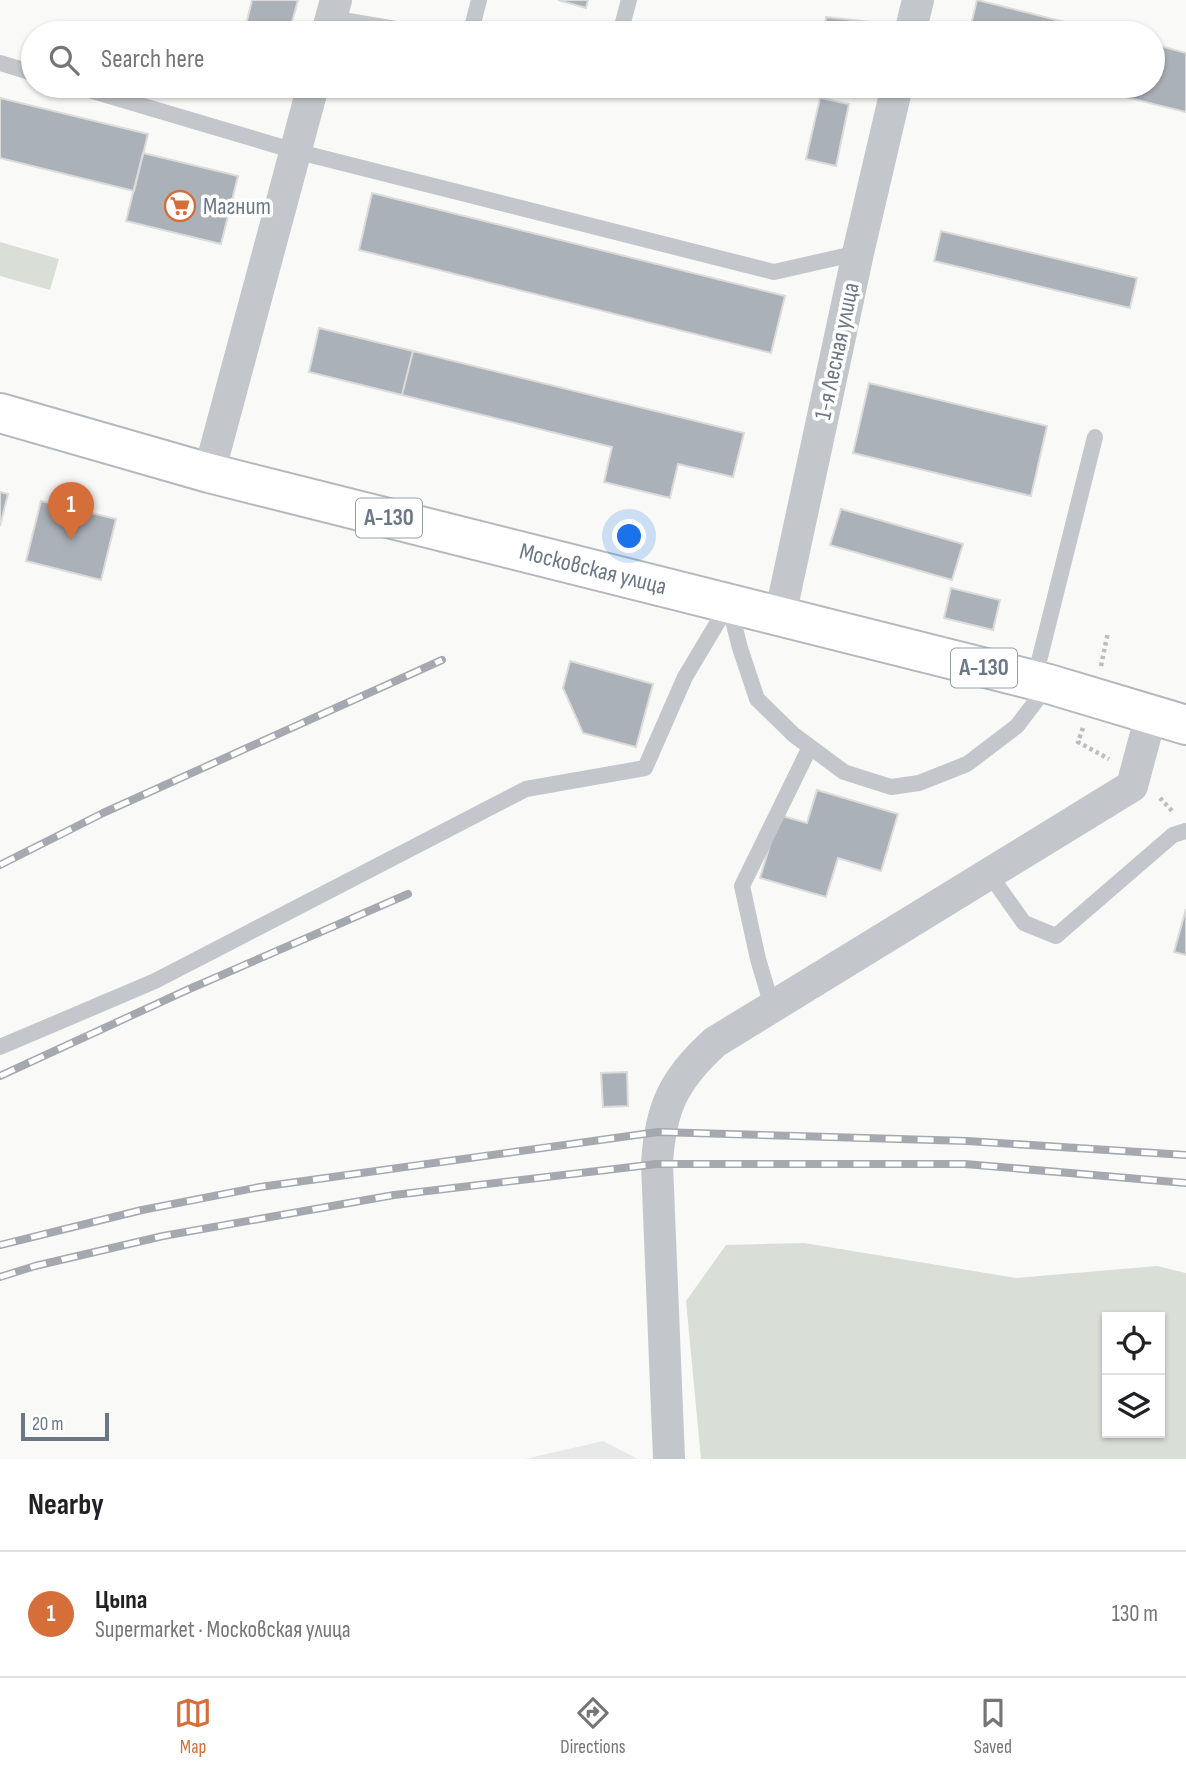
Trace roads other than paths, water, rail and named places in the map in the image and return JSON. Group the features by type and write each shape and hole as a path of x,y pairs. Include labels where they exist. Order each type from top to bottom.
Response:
{"main road":[{"name":"Московская улица","path":"0,413 209,472 1042,682 1168,720"}],"street":[{"path":"913,21 918,0"},
{"path":"209,472 310,98"},
{"name":"1-я Лесная улица","path":"780,616 894,98"},
{"path":"669,1459 658,1217 659,1132 671,1094 691,1064 715,1042 772,1006 1132,786 1168,720"}],"lane":[{"path":"476,21 479,0"},
{"path":"623,21 629,0"},
{"path":"331,17 353,21"},
{"path":"0,63 21,69"},
{"path":"116,98 295,151 774,272 858,253"},
{"path":"729,603 757,699 810,747 844,772 891,786 919,783 967,764 1017,726 1042,682 1095,437"},
{"path":"0,1047 156,981 526,789 645,768 685,677 729,603"},
{"path":"772,1006 758,959 742,886 810,747"},
{"path":"990,875 1024,923 1056,936 1173,835 1186,831"}],"railway":[{"path":"0,865 103,813 442,660"},
{"path":"0,1076 187,990 408,894"},
{"path":"0,1245 142,1210 260,1187 658,1132 967,1141 1186,1155"},
{"path":"0,1277 35,1266 163,1236 394,1195 657,1164 965,1164 1186,1183"}],"place":[{"name":"Магнит","path":"180,206"},
{"name":"Цыпа","path":"71,540"}]}
